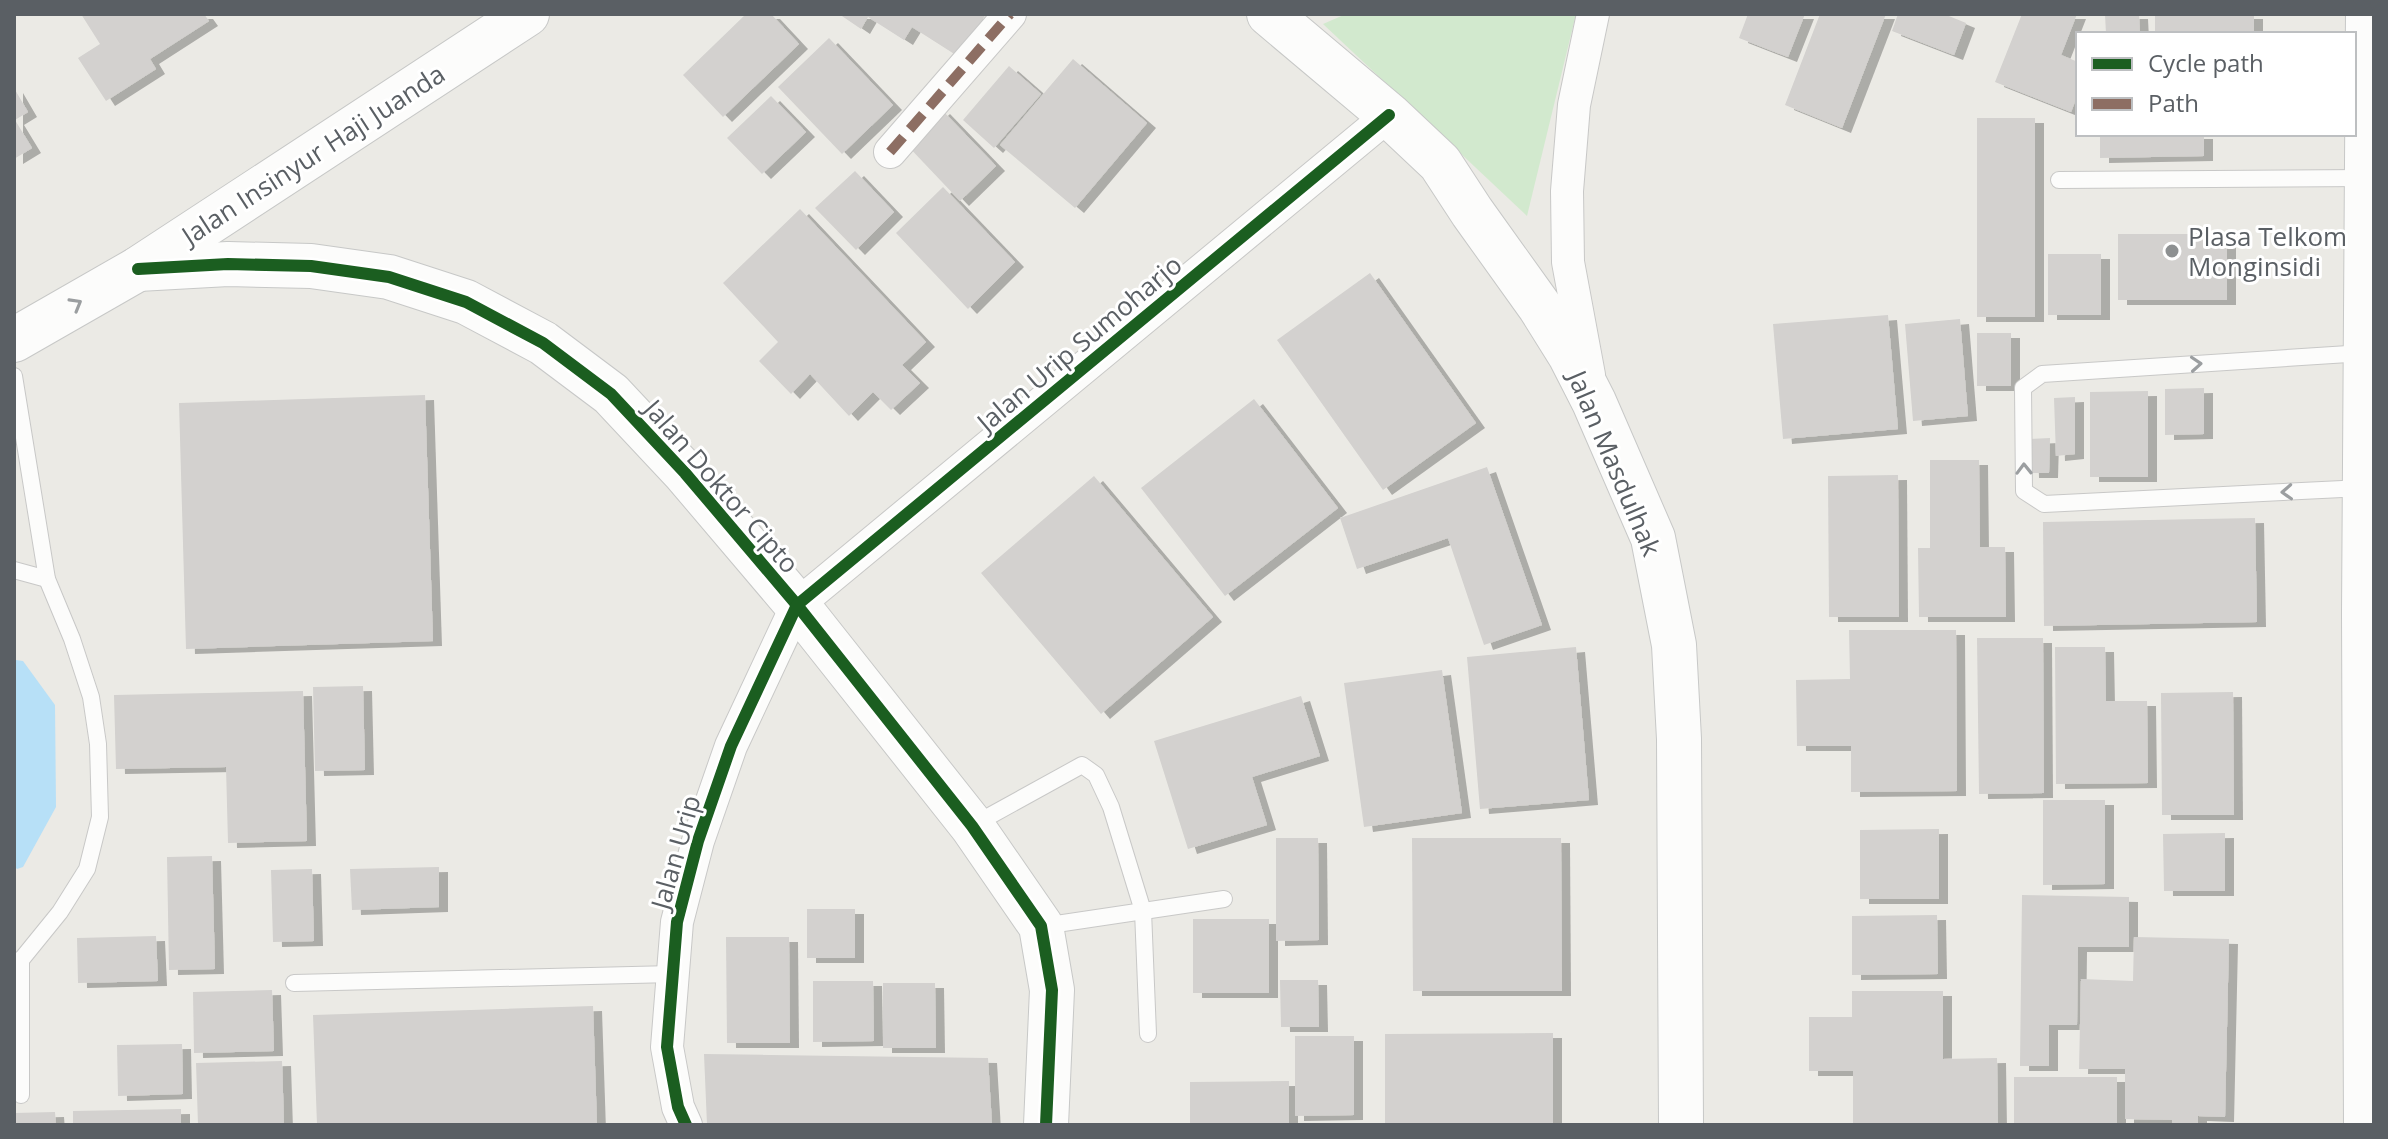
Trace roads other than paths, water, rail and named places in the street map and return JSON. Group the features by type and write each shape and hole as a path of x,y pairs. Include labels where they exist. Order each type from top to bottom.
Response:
{"street":[{"name":"Jalan Insinyur Haji Juanda","path":"14,340 138,269 527,14"},
{"path":"890,152 1010,14"},
{"name":"Jalan Masdulhak","path":"1269,14 1389,115 1440,163 1570,355 1594,402 1653,538 1674,645 1679,739 1681,1125"},
{"path":"1593,14 1574,105 1567,191 1568,262 1594,402"},
{"path":"2366,1125 2369,614 2364,488 2369,187 2368,14"},
{"name":"Jalan Urip Sumoharjo","path":"797,605 1389,115"},
{"name":"Jalan Doktor Cipto","path":"138,269 228,264 311,266 389,277 466,302 543,343 611,394 685,473 797,605 972,826 1041,926 1052,990 1046,1125"},
{"name":"Jalan Urip","path":"676,1119 667,1047 677,922 698,841 731,746 797,605"}],"lane":[{"path":"2059,180 2369,187"},
{"path":"2364,488 2044,504 2024,491 2023,388 2042,374 2366,353"},
{"path":"14,376 47,579 72,639 91,697 98,744 100,817 87,869 60,912 18,960 21,1095"},
{"path":"14,570 47,579"},
{"path":"972,826 1082,765 1096,775 1111,807 1143,911 1148,1034"},
{"path":"1041,926 1224,899"},
{"path":"294,983 673,974"}],"water":[{"path":"16,660 23,661 55,705 56,807 23,867 17,869 14,866"}],"place":[{"name":"Plasa Telkom Monginsidi","path":"2172,251"}]}
